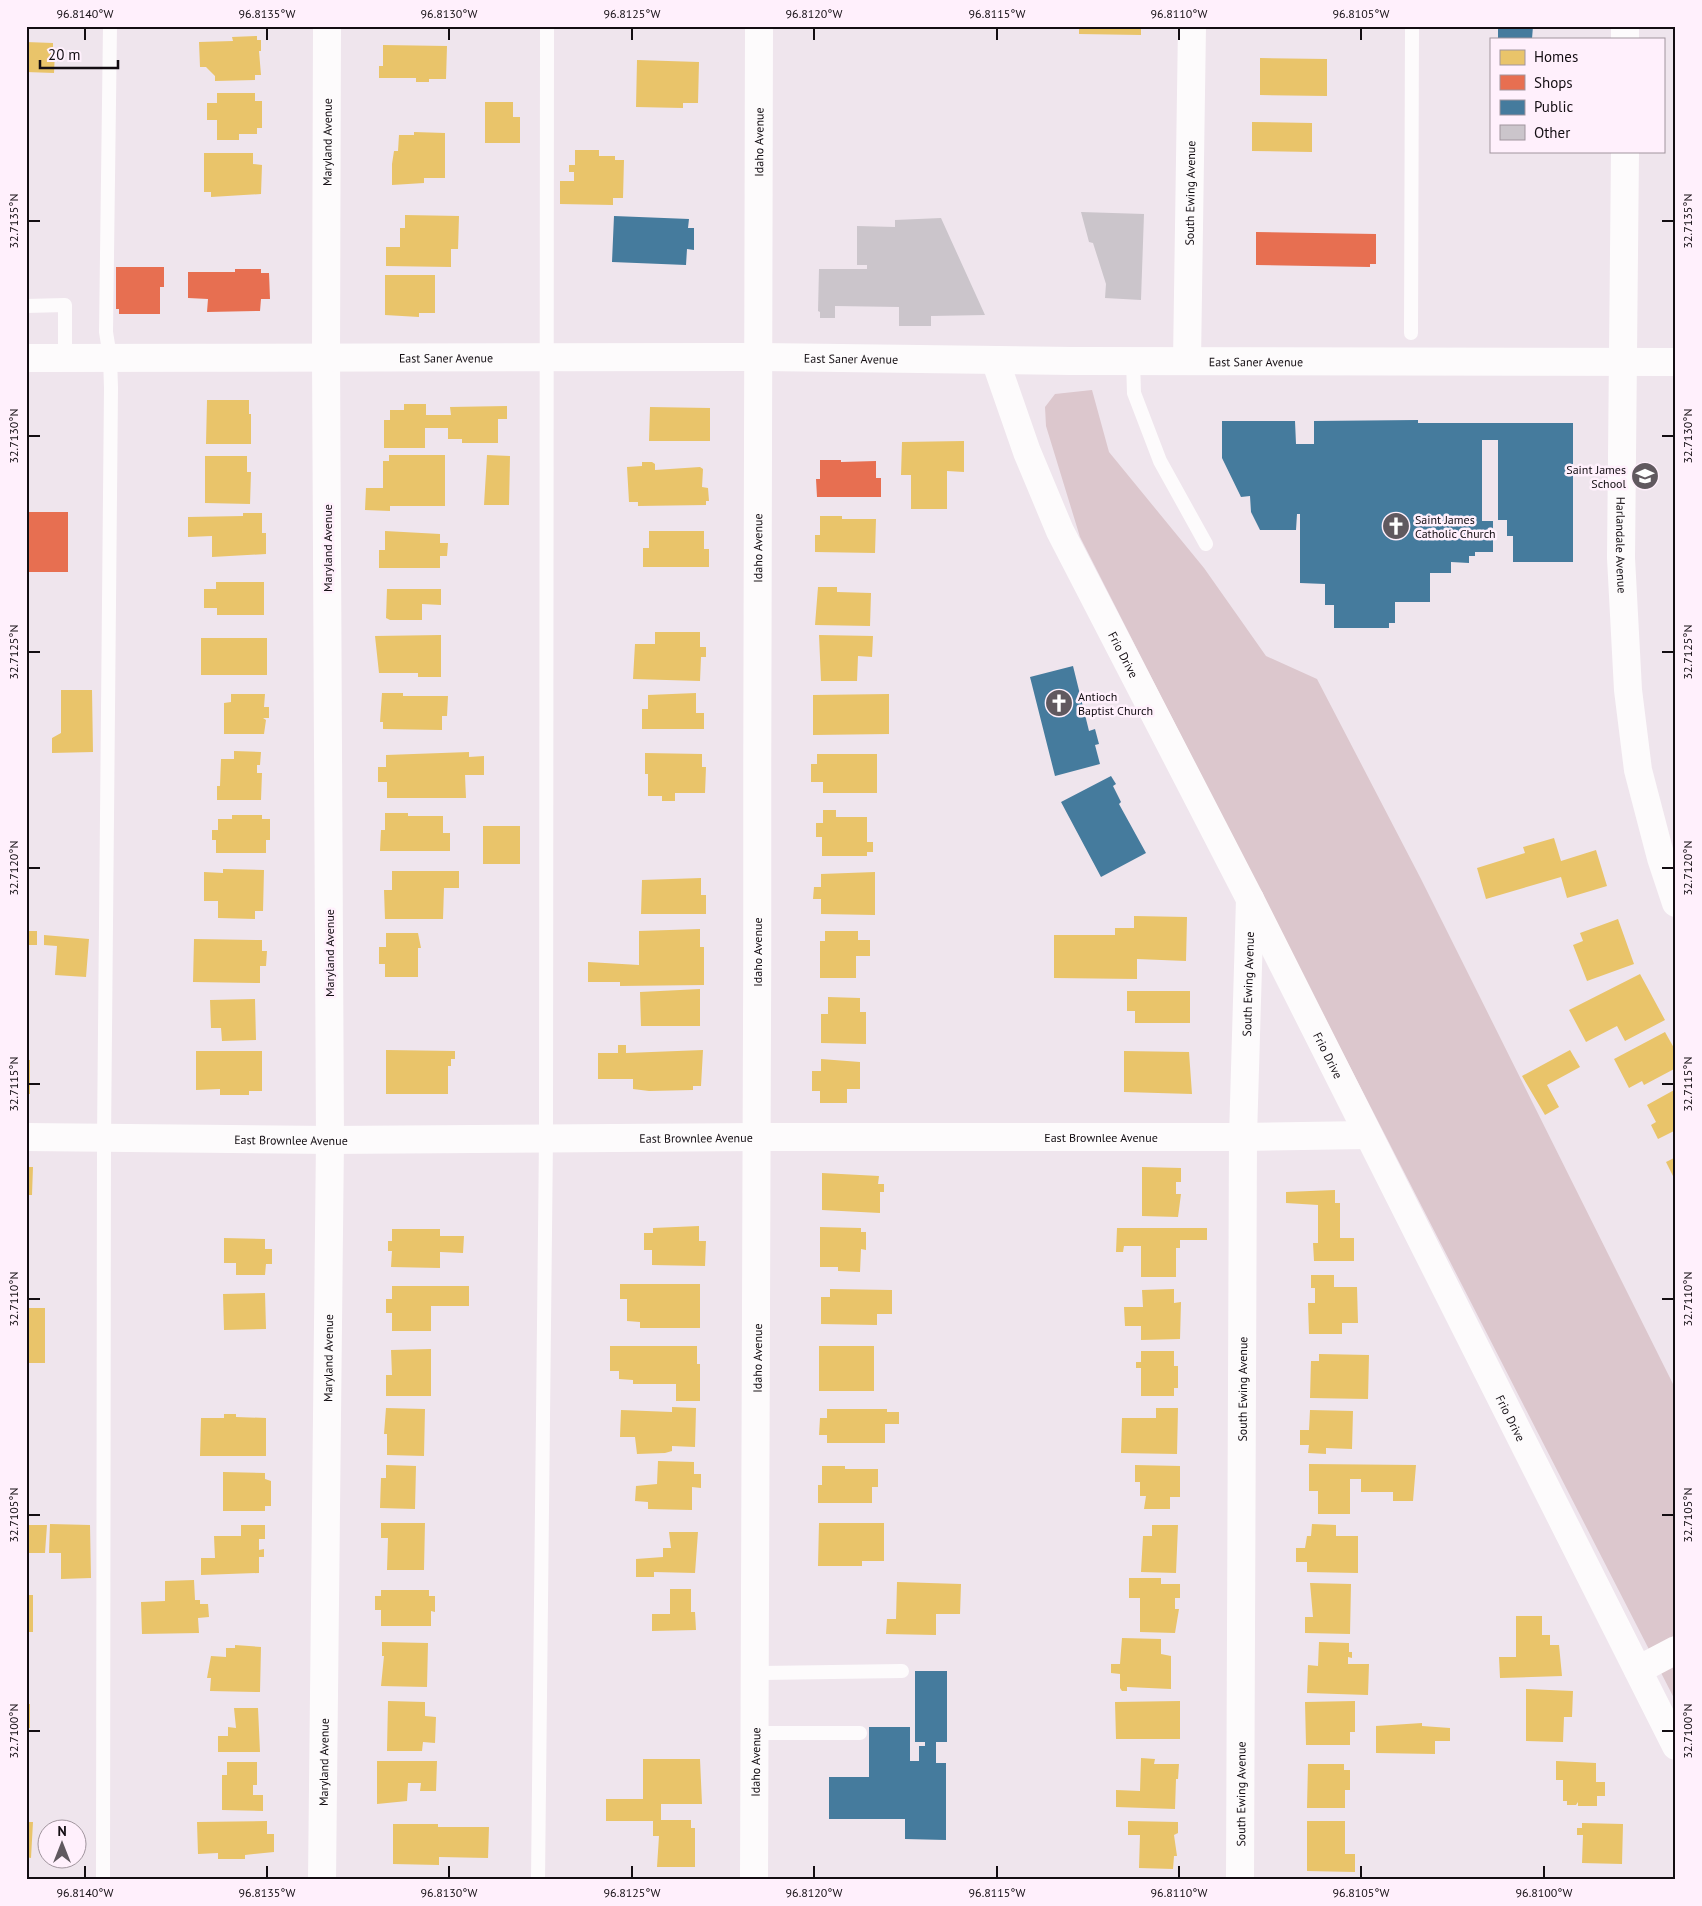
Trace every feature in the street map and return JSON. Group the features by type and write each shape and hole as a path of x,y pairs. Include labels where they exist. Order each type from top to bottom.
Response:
{"street":[{"name":"Maryland Avenue","path":"322,1880 330,1140 326,357 327,26"},
{"name":"Idaho Avenue","path":"754,1880 759,26"},
{"name":"South Ewing Avenue","path":"1187,361 1192,26"},
{"name":"Harlandale Avenue","path":"1624,152 1621,558 1628,690 1638,770 1661,858 1676,903"},
{"name":"East Saner Avenue","path":"26,358 758,357 995,360 1676,362"},
{"name":"Frio Drive","path":"995,360 1027,452 1060,531 1250,899 1676,1746"},
{"name":"South Ewing Avenue","path":"1240,1880 1243,1137 1250,899"},
{"name":"East Brownlee Avenue","path":"26,1137 330,1140 757,1137 1243,1137 1367,1134"},
{"path":"1638,1670 1676,1650"}],"lane":[{"path":"103,1880 104,1138 110,408 110,358 106,332 110,26"},
{"path":"538,1880 546,1139 547,26"},
{"path":"1411,333 1412,26"},
{"path":"26,306 65,305 65,358"},
{"path":"1133,360 1134,393 1160,461 1206,544"},
{"path":"756,1673 902,1671"},
{"path":"755,1733 860,1733"}],"shaded area":[{"path":"1092,390 1109,452 1204,568 1266,656 1317,679 1421,879 1676,1390 1676,1702 1080,537 1046,426 1045,407 1055,394"}],"building: Homes":[{"path":"1079,26 1141,26 1141,35 1079,34"},
{"path":"257,36 257,40 261,40 261,51 259,51 261,75 255,75 255,80 215,81 215,76 206,67 200,67 199,42 233,41 232,37"},
{"path":"26,42 53,43 53,52 55,52 54,73 26,72"},
{"path":"383,45 447,46 446,79 429,79 429,82 416,82 416,78 379,78 379,66 383,66"},
{"path":"1260,58 1327,59 1327,96 1260,95"},
{"path":"637,60 699,62 698,103 683,103 683,108 636,107"},
{"path":"217,93 255,93 255,101 262,101 262,128 257,128 257,134 239,134 239,140 217,140 217,120 207,120 207,103 217,103"},
{"path":"485,102 513,102 513,117 520,117 520,143 485,143"},
{"path":"1252,122 1312,123 1312,152 1252,151"},
{"path":"414,132 445,133 445,178 424,178 424,183 392,185 392,164 394,151 398,151 399,135 414,135"},
{"path":"575,150 599,150 599,156 615,156 615,160 624,160 623,198 613,198 613,205 560,204 560,181 574,181 574,172 569,172 569,165 575,165"},
{"path":"204,153 253,153 253,164 262,165 261,194 211,197 211,192 204,192"},
{"path":"405,215 459,216 458,249 451,249 451,267 386,266 386,247 400,247 400,228 405,228"},
{"path":"385,275 435,275 435,313 419,313 419,317 385,315"},
{"path":"207,400 249,400 251,444 206,444"},
{"path":"404,404 426,404 426,415 451,415 450,407 507,406 507,419 498,419 498,443 462,443 462,439 448,439 448,428 425,428 425,448 384,448 384,420 390,420 390,410 404,410"},
{"path":"650,407 710,408 710,441 649,441"},
{"path":"964,441 964,472 947,471 947,509 911,509 911,475 901,475 902,442"},
{"path":"389,455 445,455 445,506 390,506 390,511 365,510 366,488 383,488 383,461 389,461"},
{"path":"487,455 510,456 509,505 484,505"},
{"path":"205,456 247,456 247,472 251,472 250,504 205,503"},
{"path":"642,462 652,462 655,464 655,470 700,467 703,469 702,487 708,488 709,501 706,501 706,505 638,506 638,502 629,502 627,467 642,466"},
{"path":"243,513 262,513 262,533 266,533 266,554 212,557 212,536 188,537 188,517 243,516"},
{"path":"820,516 842,516 842,519 876,519 875,553 815,552 815,535 820,535"},
{"path":"385,531 440,534 440,543 448,543 447,556 440,556 440,568 379,568 379,550 385,550"},
{"path":"649,531 704,531 704,549 709,549 709,567 643,567 643,548 649,548"},
{"path":"216,582 264,582 264,615 217,615 217,608 204,608 204,589 216,589"},
{"path":"818,587 837,587 837,592 871,593 870,626 815,625"},
{"path":"387,589 441,589 441,605 422,604 422,620 390,620 386,618"},
{"path":"655,632 700,632 700,647 706,647 706,657 701,657 700,681 633,679 635,644 655,644"},
{"path":"441,635 441,677 418,677 418,673 379,673 375,636"},
{"path":"819,635 873,636 872,657 858,656 857,681 821,681"},
{"path":"201,638 267,638 267,675 201,675"},
{"path":"61,690 92,690 93,752 52,753 52,738 61,733"},
{"path":"382,693 403,693 403,696 448,696 447,716 442,716 442,730 383,729 383,722 380,722"},
{"path":"696,693 696,713 704,713 704,729 642,729 642,709 648,709 648,695"},
{"path":"231,694 265,694 264,707 269,707 269,718 263,718 266,720 264,734 224,734 224,703 231,702"},
{"path":"889,694 889,734 813,735 813,695"},
{"path":"234,751 261,752 257,773 262,773 261,800 217,800 217,786 220,786 221,759 234,759"},
{"path":"469,752 469,757 484,756 484,775 465,775 466,798 387,798 387,782 378,782 378,767 386,767 386,755"},
{"path":"645,753 702,754 702,767 706,767 705,793 675,793 675,801 662,801 662,796 648,796 648,774 645,774"},
{"path":"817,754 877,754 877,793 823,793 823,782 811,782 811,764 817,764"},
{"path":"823,810 836,810 836,817 867,817 867,842 873,842 873,852 867,852 867,856 822,856 822,837 816,837 816,823 823,823"},
{"path":"385,813 408,813 408,816 443,816 443,833 450,833 450,851 380,851 381,830 385,830"},
{"path":"232,815 262,815 262,819 270,819 270,840 266,840 266,853 216,853 216,840 212,840 212,830 218,830 218,819 232,819"},
{"path":"483,826 520,826 520,864 483,864"},
{"path":"1554,838 1561,861 1596,850 1607,886 1567,898 1561,877 1486,899 1477,868 1525,853 1523,847"},
{"path":"223,869 264,870 263,911 255,911 255,919 218,918 218,901 204,901 204,872 223,873"},
{"path":"392,871 459,871 459,888 444,888 443,919 385,919 384,890 392,890"},
{"path":"875,872 875,915 821,914 821,899 813,899 814,887 821,887 821,874"},
{"path":"701,878 701,895 706,895 706,914 641,914 642,880"},
{"path":"1134,916 1187,917 1186,961 1137,959 1137,979 1054,978 1054,935 1115,935 1115,928 1134,928"},
{"path":"1618,919 1634,964 1587,981 1573,945 1583,941 1580,933"},
{"path":"700,929 700,947 704,947 704,985 620,986 620,982 588,982 588,962 639,965 639,931"},
{"path":"26,931 37,931 37,945 26,945"},
{"path":"825,931 858,931 858,940 870,940 870,956 856,956 856,978 820,978 820,941 825,941"},
{"path":"386,933 418,933 421,948 418,948 418,977 385,977 385,964 379,964 379,947 386,947"},
{"path":"44,935 89,939 86,977 55,975 57,946 44,945"},
{"path":"194,939 262,940 262,951 267,951 266,966 260,966 260,983 193,982"},
{"path":"1640,974 1665,1020 1625,1041 1617,1026 1586,1042 1569,1010"},
{"path":"700,989 700,1026 641,1026 640,992"},
{"path":"1127,991 1190,991 1190,1023 1135,1023 1135,1011 1127,1011"},
{"path":"828,997 860,998 860,1012 866,1012 866,1044 821,1043 821,1014 828,1014"},
{"path":"255,999 256,1040 222,1041 221,1028 211,1028 210,1000"},
{"path":"1665,1032 1674,1048 1676,1047 1676,1068 1644,1085 1642,1081 1629,1088 1614,1059"},
{"path":"618,1045 626,1045 626,1053 703,1050 701,1086 693,1086 693,1090 649,1091 633,1089 633,1079 598,1079 598,1053 618,1053"},
{"path":"386,1050 455,1051 455,1059 451,1059 451,1066 448,1066 448,1094 386,1094"},
{"path":"1570,1050 1580,1067 1547,1085 1559,1107 1545,1115 1522,1076"},
{"path":"196,1051 262,1051 262,1091 249,1091 249,1095 220,1095 220,1089 196,1090"},
{"path":"1124,1051 1189,1052 1192,1094 1124,1092"},
{"path":"821,1059 860,1062 860,1089 847,1089 847,1103 820,1103 820,1091 812,1091 812,1071 821,1071"},
{"path":"26,1060 30,1060 30,1094 26,1094"},
{"path":"1676,1089 1676,1130 1658,1139 1651,1125 1656,1122 1647,1105"},
{"path":"1676,1157 1676,1182 1666,1162"},
{"path":"26,1167 33,1167 32,1195 26,1195"},
{"path":"1142,1167 1181,1168 1181,1182 1176,1182 1176,1194 1181,1194 1178,1217 1142,1216"},
{"path":"822,1173 879,1176 878,1184 884,1184 884,1192 880,1192 880,1213 822,1210"},
{"path":"1335,1190 1335,1203 1340,1203 1340,1238 1354,1238 1354,1261 1314,1261 1313,1243 1318,1243 1318,1205 1286,1203 1286,1192"},
{"path":"26,1205 29,1205 29,1222 26,1222"},
{"path":"699,1226 699,1241 706,1241 705,1266 652,1265 652,1250 644,1250 644,1233 653,1233 653,1228"},
{"path":"820,1227 861,1228 861,1232 866,1232 866,1250 861,1249 860,1272 838,1271 838,1267 820,1267"},
{"path":"1117,1228 1207,1228 1207,1240 1180,1240 1180,1248 1176,1248 1176,1277 1141,1277 1141,1246 1124,1246 1123,1252 1116,1252"},
{"path":"392,1229 440,1229 440,1236 464,1236 463,1253 440,1252 440,1268 391,1267 392,1251 388,1251 388,1241 392,1241"},
{"path":"224,1238 265,1239 265,1249 272,1249 272,1264 266,1264 265,1275 236,1275 236,1263 224,1263"},
{"path":"1311,1275 1334,1275 1334,1287 1357,1287 1358,1323 1342,1323 1342,1334 1309,1334 1308,1303 1315,1303 1315,1288 1311,1288"},
{"path":"620,1284 700,1284 700,1328 640,1328 640,1322 627,1321 627,1299 620,1299"},
{"path":"392,1286 469,1286 469,1306 431,1306 431,1331 392,1331 392,1313 386,1313 386,1299 392,1299"},
{"path":"830,1289 892,1290 892,1314 877,1314 877,1325 821,1324 821,1297 830,1297"},
{"path":"1174,1289 1174,1303 1181,1302 1180,1339 1141,1340 1141,1326 1125,1326 1124,1307 1143,1307 1142,1290"},
{"path":"265,1293 266,1329 224,1330 223,1294"},
{"path":"26,1308 45,1308 45,1363 26,1363"},
{"path":"610,1346 697,1346 697,1364 700,1364 700,1401 676,1401 676,1384 633,1384 633,1380 619,1379 619,1371 610,1371"},
{"path":"819,1346 874,1346 874,1391 819,1391"},
{"path":"431,1349 431,1396 386,1396 386,1375 392,1375 391,1350"},
{"path":"1141,1351 1174,1351 1174,1366 1178,1366 1178,1388 1174,1388 1174,1396 1141,1396 1141,1368 1136,1368 1136,1362 1141,1362"},
{"path":"1319,1354 1369,1355 1368,1399 1310,1398 1311,1361 1319,1361"},
{"path":"672,1407 696,1408 695,1447 672,1446 672,1451 665,1453 637,1454 635,1437 620,1437 621,1410 672,1412"},
{"path":"386,1408 425,1409 424,1456 387,1455 387,1434 384,1434"},
{"path":"1156,1408 1178,1408 1177,1454 1121,1453 1122,1418 1156,1418"},
{"path":"827,1409 887,1409 887,1412 899,1412 899,1424 885,1424 885,1443 827,1443 827,1435 819,1435 820,1418 827,1418"},
{"path":"1310,1410 1353,1411 1352,1449 1326,1448 1326,1454 1308,1453 1309,1445 1300,1445 1300,1430 1309,1430"},
{"path":"224,1414 236,1414 236,1417 266,1418 266,1456 200,1456 201,1418 224,1418"},
{"path":"658,1461 694,1462 694,1474 701,1474 701,1488 692,1487 692,1510 648,1509 648,1502 635,1501 636,1486 657,1484"},
{"path":"1309,1464 1416,1465 1413,1501 1393,1501 1393,1492 1361,1492 1361,1479 1350,1479 1350,1514 1318,1514 1318,1491 1309,1491"},
{"path":"386,1465 416,1466 415,1509 380,1508 381,1478 386,1478"},
{"path":"1135,1465 1180,1466 1180,1497 1170,1497 1170,1509 1144,1509 1146,1496 1140,1496 1140,1482 1135,1482"},
{"path":"822,1466 845,1466 845,1469 878,1469 878,1487 872,1487 872,1503 818,1503 818,1485 822,1485"},
{"path":"223,1472 265,1473 265,1479 271,1481 271,1506 265,1506 265,1511 223,1511"},
{"path":"26,1475 28,1475 28,1495 26,1495"},
{"path":"381,1523 425,1523 424,1570 387,1570 388,1538 381,1538"},
{"path":"819,1523 884,1523 884,1561 862,1561 862,1566 818,1566"},
{"path":"50,1524 90,1525 91,1578 61,1579 61,1553 49,1553"},
{"path":"1312,1524 1336,1525 1336,1536 1358,1536 1358,1573 1307,1572 1307,1562 1296,1562 1296,1548 1305,1548 1307,1536 1311,1536"},
{"path":"26,1525 47,1525 45,1553 26,1553"},
{"path":"241,1525 265,1525 265,1539 259,1539 259,1550 264,1549 264,1557 259,1557 259,1573 201,1575 201,1558 215,1558 214,1536 241,1536"},
{"path":"1152,1525 1178,1525 1176,1573 1141,1572 1143,1536 1152,1536"},
{"path":"669,1532 698,1532 695,1573 654,1572 654,1577 636,1577 636,1559 663,1557 663,1548 671,1548"},
{"path":"1129,1578 1161,1578 1161,1584 1180,1584 1180,1598 1175,1598 1175,1609 1179,1609 1175,1633 1140,1632 1140,1598 1129,1598"},
{"path":"194,1580 195,1600 200,1600 200,1604 208,1604 209,1617 198,1618 199,1633 142,1634 141,1602 165,1601 165,1581"},
{"path":"897,1582 961,1584 960,1614 936,1614 936,1635 886,1634 887,1619 896,1619"},
{"path":"1310,1583 1351,1584 1350,1634 1305,1633 1305,1617 1313,1617"},
{"path":"670,1589 691,1589 691,1612 695,1612 696,1630 652,1631 652,1614 670,1614"},
{"path":"381,1590 429,1590 429,1596 435,1596 435,1612 431,1611 431,1626 381,1626 381,1610 375,1610 375,1596 381,1596"},
{"path":"26,1595 33,1595 33,1632 26,1632"},
{"path":"1516,1616 1542,1616 1542,1635 1550,1635 1550,1645 1559,1645 1562,1676 1500,1678 1499,1657 1516,1657"},
{"path":"1122,1638 1161,1639 1161,1654 1171,1656 1171,1689 1127,1687 1127,1691 1122,1691 1120,1688 1120,1674 1111,1673 1111,1664 1120,1664"},
{"path":"382,1642 428,1643 427,1687 381,1686 384,1656 382,1656"},
{"path":"1319,1642 1349,1643 1349,1652 1352,1652 1352,1658 1348,1657 1348,1664 1369,1664 1368,1695 1307,1693 1308,1665 1318,1666"},
{"path":"235,1645 261,1647 260,1692 210,1691 211,1678 207,1678 211,1656 226,1657 226,1648 235,1648"},
{"path":"1526,1689 1573,1691 1572,1717 1564,1717 1563,1742 1526,1741"},
{"path":"388,1701 425,1702 425,1716 436,1717 435,1743 423,1742 422,1751 387,1751"},
{"path":"1180,1701 1180,1739 1116,1739 1115,1702"},
{"path":"1355,1701 1355,1732 1350,1732 1350,1745 1306,1745 1305,1702"},
{"path":"26,1704 30,1704 30,1728 26,1728"},
{"path":"234,1708 258,1708 260,1752 218,1752 218,1736 228,1736 228,1727 236,1728"},
{"path":"1422,1723 1422,1726 1450,1728 1450,1741 1435,1741 1435,1754 1376,1753 1376,1726"},
{"path":"1141,1758 1155,1759 1154,1764 1179,1764 1178,1779 1176,1779 1175,1809 1116,1807 1116,1790 1140,1791"},
{"path":"643,1759 700,1759 702,1804 661,1804 661,1820 691,1820 691,1828 695,1828 695,1867 657,1867 659,1836 653,1836 653,1821 606,1821 606,1799 643,1799"},
{"path":"377,1761 437,1761 436,1791 420,1791 421,1783 408,1783 407,1801 377,1804"},
{"path":"1556,1761 1596,1763 1596,1782 1605,1782 1605,1796 1597,1796 1597,1806 1578,1806 1578,1802 1576,1805 1567,1805 1567,1801 1563,1801 1563,1780 1556,1780"},
{"path":"227,1762 257,1762 257,1785 253,1785 253,1795 263,1795 263,1811 222,1810 222,1775 227,1775"},
{"path":"1308,1764 1344,1764 1344,1770 1350,1770 1350,1790 1345,1790 1345,1808 1307,1808"},
{"path":"267,1821 267,1834 274,1834 274,1852 245,1855 245,1859 218,1859 218,1853 198,1854 197,1822"},
{"path":"1128,1821 1178,1822 1178,1833 1174,1835 1177,1856 1174,1856 1173,1869 1139,1868 1140,1835 1128,1835"},
{"path":"1307,1821 1345,1821 1345,1854 1355,1854 1355,1872 1307,1871"},
{"path":"26,1822 33,1822 31,1858 26,1857"},
{"path":"1582,1823 1623,1824 1622,1864 1582,1863 1583,1835 1577,1835 1577,1828 1582,1828"},
{"path":"393,1824 438,1824 438,1827 489,1827 488,1858 439,1857 439,1865 393,1864"}],"building: Shops":[{"path":"1256,232 1376,234 1376,264 1370,264 1370,267 1256,265"},
{"path":"116,267 164,267 164,287 160,287 160,314 119,314 119,309 116,309"},
{"path":"235,269 261,269 261,273 269,273 270,299 261,299 260,311 207,312 208,299 188,298 188,272 235,272"},
{"path":"820,460 841,460 841,462 876,461 876,478 881,478 881,497 817,497 816,479 820,479"},
{"path":"26,512 68,512 68,572 26,572"}],"building: Public":[{"path":"1498,26 1533,26 1532,38 1498,38"},
{"path":"614,216 689,219 688,228 694,228 694,250 687,249 686,265 612,262"},
{"name":"Saint James Catholic Church","path":"1418,420 1418,423 1573,423 1573,562 1513,562 1513,536 1507,536 1507,520 1498,520 1498,440 1482,440 1482,521 1493,521 1493,552 1475,552 1475,556 1469,556 1469,563 1451,562 1451,573 1430,573 1430,602 1395,602 1395,623 1389,623 1389,628 1334,628 1334,605 1325,605 1325,584 1300,583 1300,514 1297,514 1296,530 1260,530 1251,512 1250,496 1241,497 1222,458 1222,421 1295,421 1296,444 1314,444 1314,421"},
{"name":"Antioch Baptist Church","path":"1073,666 1089,731 1095,729 1099,744 1095,745 1100,764 1055,776 1030,677"},
{"path":"1111,776 1116,784 1113,786 1121,802 1119,804 1146,853 1101,877 1061,802"},
{"path":"915,1671 947,1671 947,1742 936,1742 936,1763 946,1763 946,1840 905,1839 905,1819 829,1819 829,1777 869,1777 869,1727 910,1727 910,1761 919,1761 919,1746 925,1746 925,1742 915,1742"}],"building: Other":[{"path":"1081,212 1144,214 1141,300 1105,298 1106,284 1093,243 1089,242"},
{"path":"941,218 985,315 931,316 931,326 899,326 899,307 835,306 835,318 820,318 820,312 818,311 819,269 867,269 867,265 857,265 857,226 895,227 895,220"}],"place":[{"name":"Saint James School","path":"1645,476"},
{"name":"Saint James Catholic Church","path":"1396,526"},
{"name":"Antioch Baptist Church","path":"1059,703"}]}
